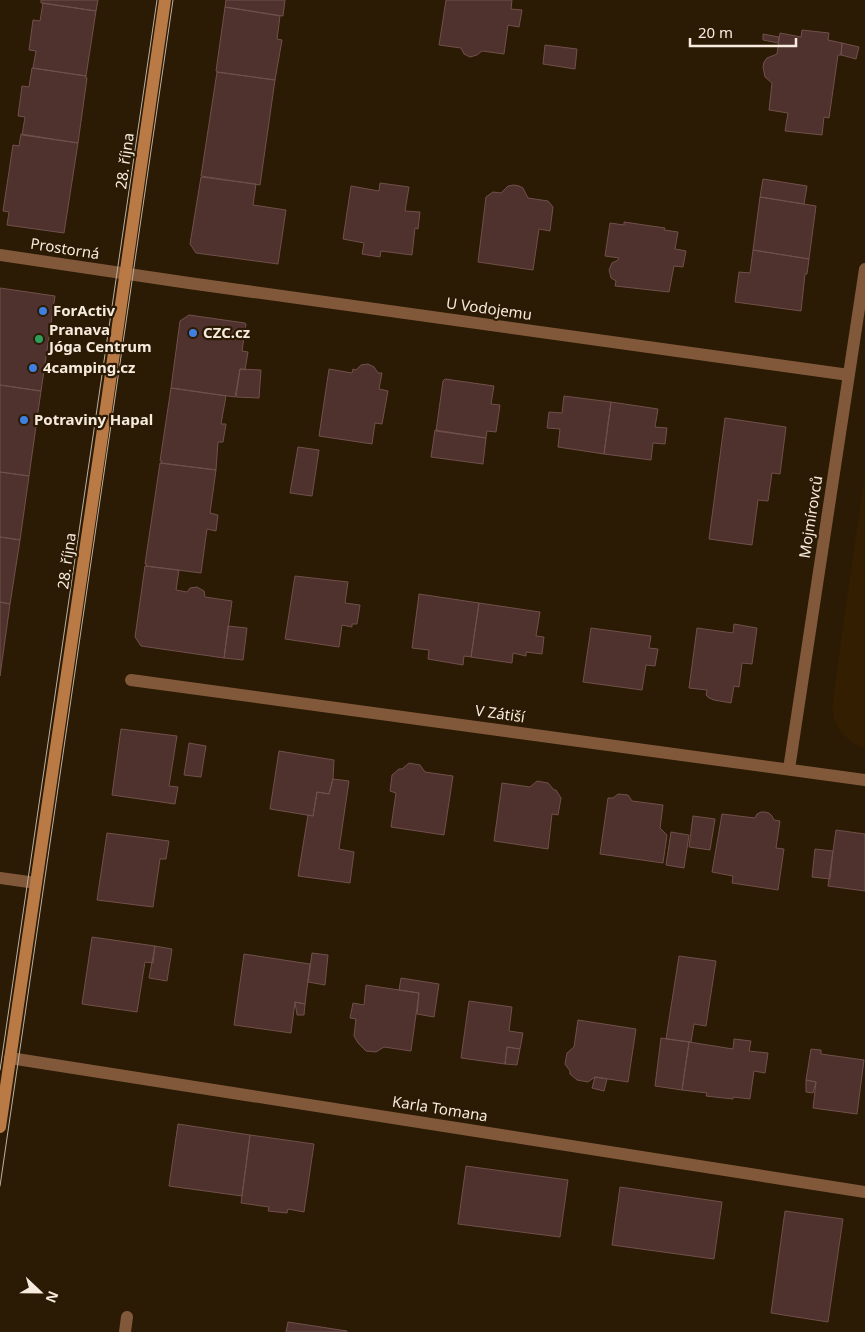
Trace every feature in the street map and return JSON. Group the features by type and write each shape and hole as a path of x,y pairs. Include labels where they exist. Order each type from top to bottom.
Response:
{"main road":[{"name":"28. října","path":"0,1127 164,0"}],"street":[{"name":"Prostorná","path":"0,255 124,274"},
{"name":"Mojmírovců","path":"789,769 865,269"},
{"name":"U Vodojemu","path":"124,274 849,375"},
{"name":"V Zátiší","path":"131,680 865,780"},
{"path":"0,878 36,883"},
{"name":"Karla Tomana","path":"10,1058 865,1192"},
{"path":"125,1332 127,1317"}],"shaded area":[{"path":"865,473 865,748 854,744 839,730 832,710"}],"building":[{"path":"41,0 98,0 96,11 41,3"},
{"path":"226,0 285,0 283,16 225,7"},
{"path":"446,0 512,0 511,9 522,10 519,27 508,25 504,54 482,51 470,57 464,54 461,48 439,45"},
{"path":"43,3 96,11 86,76 33,68 36,51 29,50 33,20 40,21"},
{"path":"225,7 280,16 277,39 282,40 275,80 216,71"},
{"path":"802,30 829,33 828,40 842,43 841,55 838,55 829,118 824,117 822,135 785,131 788,113 769,110 772,83 765,77 764,62 767,58 777,54 780,33 801,37"},
{"path":"763,34 779,37 778,43 763,40"},
{"path":"842,43 859,47 856,59 841,55"},
{"path":"545,45 577,49 575,69 543,64"},
{"path":"32,68 86,76 78,143 22,135 25,117 18,116 22,86 29,87"},
{"path":"217,72 275,80 260,185 201,176"},
{"path":"21,134 78,143 64,233 7,225 9,212 3,211 13,145 19,146"},
{"path":"201,177 256,184 253,205 286,210 278,264 196,253 190,244"},
{"path":"763,179 807,186 804,204 760,197"},
{"path":"380,183 409,187 405,211 420,212 418,229 415,228 412,255 381,251 380,257 362,254 364,243 343,239 351,186 379,191"},
{"path":"514,185 523,188 528,198 548,201 553,207 550,231 539,229 533,270 478,262 486,197 493,192 501,193 508,186"},
{"path":"760,197 816,206 809,259 753,250"},
{"path":"624,222 665,228 664,230 678,232 675,249 686,251 683,267 674,266 669,292 615,286 616,281 611,278 609,270 612,263 619,258 605,256 610,223 624,225"},
{"path":"753,250 809,259 807,274 805,274 801,311 735,302 739,272 750,273"},
{"path":"0,288 55,296 41,391 0,385"},
{"path":"189,315 246,324 242,351 248,352 245,370 240,369 235,397 171,388 180,321"},
{"path":"368,364 374,367 378,373 382,373 379,389 388,391 382,424 375,423 372,444 319,436 329,369 352,373 353,369 356,370 361,365"},
{"path":"240,369 261,370 259,398 236,397"},
{"path":"445,379 494,386 491,404 500,405 496,432 487,431 486,438 436,431 443,381"},
{"path":"0,385 41,391 29,476 0,472"},
{"path":"171,388 226,396 221,424 226,424 223,442 218,442 216,470 161,463"},
{"path":"564,396 611,402 604,454 558,447 560,429 547,428 549,412 562,413"},
{"path":"611,402 658,409 655,427 667,428 665,444 653,443 651,460 604,454"},
{"path":"725,418 786,427 780,474 772,473 768,501 758,500 752,545 709,539"},
{"path":"435,430 486,438 483,464 431,457"},
{"path":"298,447 319,450 312,496 290,493"},
{"path":"160,463 216,470 210,513 218,515 216,531 207,529 201,573 146,566 147,564 145,564"},
{"path":"0,472 29,476 20,540 0,537"},
{"path":"0,537 20,540 10,604 0,602"},
{"path":"145,566 179,570 176,590 187,592 190,588 197,587 204,591 205,597 232,601 224,658 141,646 135,637"},
{"path":"295,576 348,582 345,603 360,605 357,624 352,624 352,627 342,625 339,647 285,639"},
{"path":"419,594 479,603 471,657 464,656 463,665 428,659 429,650 412,648"},
{"path":"0,602 10,604 0,676"},
{"path":"479,603 540,612 536,636 544,637 542,654 526,652 526,656 513,653 512,663 471,657"},
{"path":"734,624 757,628 752,664 742,663 739,687 734,686 731,703 709,698 706,695 707,690 689,688 697,628 733,633"},
{"path":"228,626 247,628 243,660 224,658"},
{"path":"591,628 651,636 649,648 658,649 655,666 646,665 642,690 583,682"},
{"path":"121,729 177,736 169,786 178,787 175,804 112,795"},
{"path":"189,743 206,746 201,777 184,775"},
{"path":"279,751 334,760 333,779 329,794 317,792 313,816 270,809"},
{"path":"409,763 420,765 425,772 453,776 444,835 391,827 396,793 390,791 392,775"},
{"path":"333,779 349,781 339,849 354,852 350,883 298,876 308,815 313,816 317,792 329,794"},
{"path":"537,781 548,783 561,798 558,815 552,814 548,849 494,841 502,783 530,787"},
{"path":"618,794 628,795 632,801 663,805 660,828 667,835 663,863 600,854 608,798 613,798"},
{"path":"761,812 769,813 774,820 780,821 776,848 784,849 778,890 732,883 733,876 712,872 722,814 755,818"},
{"path":"693,816 715,819 710,850 689,847"},
{"path":"836,830 865,834 865,891 828,886"},
{"path":"671,832 689,835 684,868 666,865"},
{"path":"107,833 169,841 166,859 160,859 153,907 97,900"},
{"path":"815,849 833,851 830,879 812,877"},
{"path":"92,937 155,946 153,963 145,962 137,1012 82,1004"},
{"path":"155,946 172,949 167,981 149,978"},
{"path":"312,953 328,955 325,985 308,982"},
{"path":"244,954 310,964 305,1004 295,1002 291,1033 234,1025"},
{"path":"679,956 716,961 706,1026 694,1024 691,1042 666,1039"},
{"path":"401,978 439,984 434,1017 417,1014 419,993 399,990"},
{"path":"366,985 419,993 411,1051 384,1047 376,1052 366,1051 358,1043 354,1036 356,1019 350,1018 353,1003 364,1005"},
{"path":"469,1001 512,1007 509,1031 523,1033 520,1049 507,1047 505,1064 461,1058"},
{"path":"295,1002 305,1004 304,1015 297,1015"},
{"path":"578,1020 636,1029 628,1082 595,1077 588,1082 577,1080 570,1074 565,1064 567,1053 574,1047"},
{"path":"661,1038 689,1042 682,1090 655,1086"},
{"path":"734,1039 751,1041 749,1051 768,1053 765,1073 754,1071 750,1099 706,1096 707,1093 682,1090 689,1042 733,1049"},
{"path":"507,1047 520,1049 517,1065 505,1064"},
{"path":"811,1049 821,1050 821,1054 864,1060 857,1114 813,1108 816,1082 806,1080"},
{"path":"595,1077 607,1079 604,1091 592,1088"},
{"path":"806,1080 816,1082 813,1093 806,1092"},
{"path":"178,1124 250,1135 242,1196 169,1186"},
{"path":"250,1135 314,1144 304,1212 288,1209 287,1213 268,1211 269,1207 241,1203"},
{"path":"466,1166 568,1180 560,1237 458,1224"},
{"path":"620,1187 722,1202 714,1259 612,1245"},
{"path":"785,1211 843,1219 828,1322 771,1313"},
{"path":"288,1322 347,1331 347,1332 286,1332"}],"tram line":[{"path":"0,1070 157,0"},
{"path":"0,1186 173,0"}],"place":[{"name":"ForActiv","path":"43,311"},
{"name":"CZC.cz","path":"193,333"},
{"name":"Pranava Jóga Centrum","path":"39,339"},
{"name":"4camping.cz","path":"33,368"},
{"name":"Potraviny Hapal","path":"24,420"}]}
